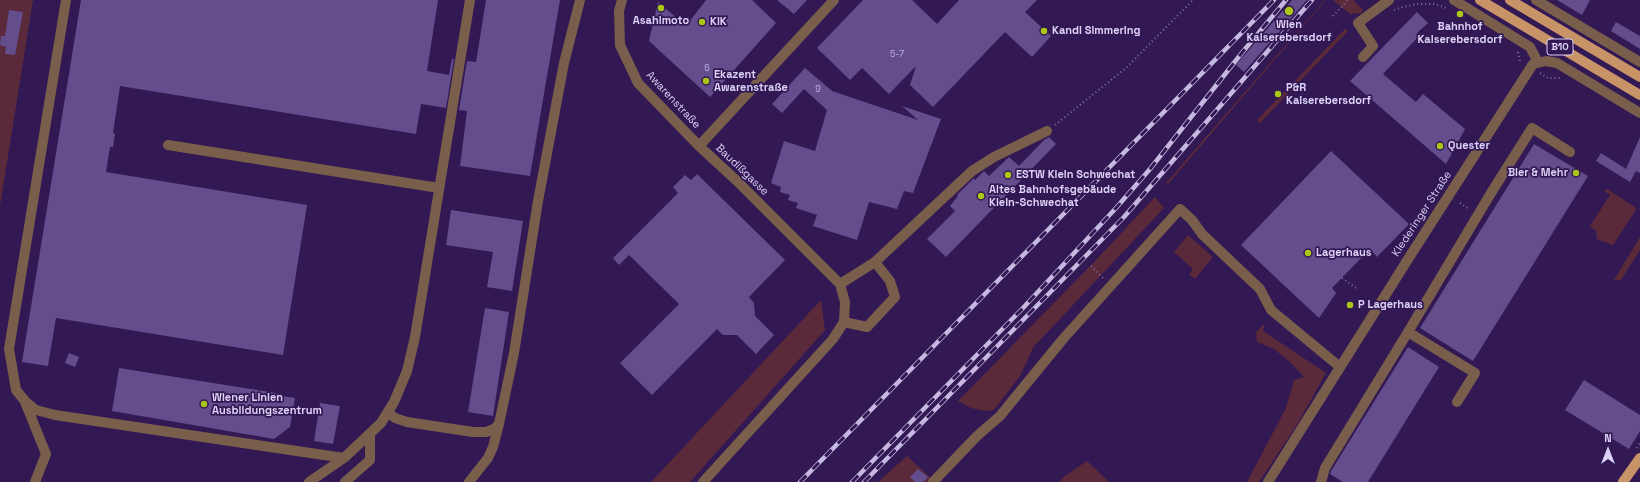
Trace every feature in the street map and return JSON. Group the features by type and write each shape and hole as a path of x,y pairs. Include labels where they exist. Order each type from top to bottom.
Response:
{"main road":[{"name":"B10","path":"1480,0 1640,95"},
{"name":"B10","path":"1510,0 1640,77"},
{"path":"1623,482 1640,458"}],"street":[{"path":"66,0 9,349 16,390 25,401 36,410 55,415 344,458"},
{"path":"309,482 344,458 370,435 389,413 407,371 415,338 470,0"},
{"path":"469,482 488,458 493,447 499,424 514,353 538,200 564,63 580,0"},
{"name":"Awarenstraße","path":"622,0 620,11 620,45 638,83 700,146"},
{"name":"Baudißgasse","path":"834,0 700,146 840,284 845,302 844,322"},
{"path":"1363,57 1373,46 1358,23 1389,0"},
{"path":"1536,0 1640,62"},
{"path":"1452,4 1530,47 1538,62 1546,61 1557,63 1640,113"},
{"name":"Klederinger Straße","path":"1268,482 1530,68 1538,62"},
{"path":"1321,482 1325,468 1491,193 1532,128 1570,152"},
{"path":"840,284 875,262 972,171 994,157 1047,131"},
{"path":"168,145 440,188"},
{"path":"933,482 977,436 1000,416 1063,339 1180,210 1192,220 1202,234 1260,289 1271,310 1340,367"},
{"path":"703,482 833,339 844,322 867,327 895,297 890,281 875,262"},
{"path":"1408,332 1475,373 1457,402"},
{"path":"25,401 46,454 35,482"},
{"path":"389,413 395,418 407,422 473,432 486,432 494,429 499,424"},
{"path":"345,482 370,460 370,435"}],"path":[{"path":"1047,131 1126,68 1193,0"},
{"path":"1333,16 1348,0"},
{"path":"1389,12 1417,4 1452,4"},
{"path":"1460,203 1472,211"},
{"path":"1091,267 1099,274"},
{"path":"1342,278 1357,289"}],"shaded area":[{"path":"0,0 33,0 0,206"},
{"path":"1325,0 1168,184 1166,183"},
{"path":"1333,0 1353,0 1363,10 1361,13 1353,13 1351,15"},
{"path":"1345,29 1347,29 1347,32 1260,123 1258,122 1257,120"},
{"path":"1607,189 1635,207 1636,210 1613,245 1597,239 1596,231 1590,226 1610,195 1604,191"},
{"path":"1155,197 1164,208 1034,346 1020,376 994,410 985,411 971,408 958,401 1097,259"},
{"path":"1188,235 1213,257 1195,279 1189,275 1193,269 1174,252"},
{"path":"1640,237 1640,250 1621,280 1614,280"},
{"path":"821,300 825,330 690,482 651,482"},
{"path":"1265,323 1263,331 1326,373 1298,423 1259,482 1247,482 1286,408 1294,380 1304,377 1291,363 1274,349 1257,342 1256,332"},
{"path":"907,456 931,478 928,482 878,482"},
{"path":"1087,461 1109,482 1059,482 1065,476"}],"building":[{"path":"81,0 438,0 427,71 449,75 452,59 454,59 446,108 421,104 416,134 120,86 113,133 115,134 113,147 110,147 106,172 307,205 283,355 56,318 48,366 22,362"},
{"path":"486,0 560,0 530,176 460,166 467,111 459,110 467,61 476,62"},
{"name":"Ekazent Awarenstraße","path":"706,0 752,0 776,23 710,97 649,41 658,2 686,26"},
{"path":"777,0 807,0 794,14"},
{"path":"863,0 912,0 937,24 959,0 1037,0 1025,12 1051,36 1032,57 1005,32 933,107 910,85 916,66 889,94 862,68 850,80 817,48"},
{"path":"1292,0 1307,0 1244,72 1236,65"},
{"path":"1557,0 1590,0 1582,15"},
{"path":"9,10 23,12 15,55 5,54 6,47 0,45 1,36 5,36"},
{"path":"1417,12 1428,23 1417,33 1419,36 1383,74 1416,102 1423,94 1465,129 1446,164 1350,81"},
{"path":"1616,22 1640,36 1640,49 1611,31"},
{"path":"805,68 832,91 918,120 902,106 941,119 913,193 904,191 897,209 869,202 857,240 813,226 817,215 796,208 798,203 788,200 790,195 780,192 781,187 771,183 784,141 815,151 827,110 804,89 782,113 772,104"},
{"name":"Altes Bahnhofsgebäude Klein-Schwechat","path":"1049,137 1056,144 946,257 927,239 955,211 950,206 958,196 957,195 974,178 975,180 984,171 989,176 1009,157 1019,166 1044,140"},
{"path":"1640,137 1640,173 1636,171 1630,182 1596,161 1601,153 1626,169"},
{"path":"1534,144 1588,176 1473,361 1420,328"},
{"name":"Lagerhaus","path":"1331,151 1409,224 1377,257 1370,249 1332,288 1336,293 1319,318 1241,245"},
{"path":"697,174 785,260 749,297 754,303 755,316 774,335 756,354 737,335 723,335 717,329 652,395 620,363 679,304 629,255 619,265 613,258 678,193 673,187 685,175 691,180"},
{"path":"451,210 523,221 512,291 487,287 493,252 446,245"},
{"path":"485,308 509,312 493,416 468,412"},
{"path":"1408,347 1439,367 1368,482 1343,482 1330,474 1331,471"},
{"path":"69,353 79,357 75,367 65,363"},
{"name":"Wiener Linien Ausbildungszentrum","path":"119,368 282,394 282,396 295,398 290,427 274,439 112,411"},
{"path":"1584,380 1640,415 1640,431 1629,449 1565,410"},
{"path":"320,403 340,406 333,444 314,441"},
{"path":"918,469 928,477 923,482 915,482 910,477"}],"railway":[{"path":"800,482 1274,0"},
{"path":"852,482 1023,308 1116,208 1150,169 1241,54 1286,0"},
{"path":"864,482 1124,217 1312,0"}],"place":[{"name":"Asahimoto","path":"661,8"},
{"name":"Wien Kaiserebersdorf","path":"1289,11"},
{"name":"Bahnhof Kaiserebersdorf","path":"1460,14"},
{"name":"KiK","path":"702,22"},
{"name":"Kandl Simmering","path":"1044,31"},
{"name":"Ekazent Awarenstraße","path":"706,81"},
{"name":"P&R Kaiserebersdorf","path":"1278,94"},
{"name":"Quester","path":"1440,146"},
{"name":"Bier & Mehr","path":"1576,173"},
{"name":"ESTW Klein Schwechat","path":"1008,175"},
{"name":"Altes Bahnhofsgebäude Klein-Schwechat","path":"981,196"},
{"name":"Lagerhaus","path":"1308,253"},
{"name":"P Lagerhaus","path":"1350,305"},
{"name":"Wiener Linien Ausbildungszentrum","path":"204,404"}]}
